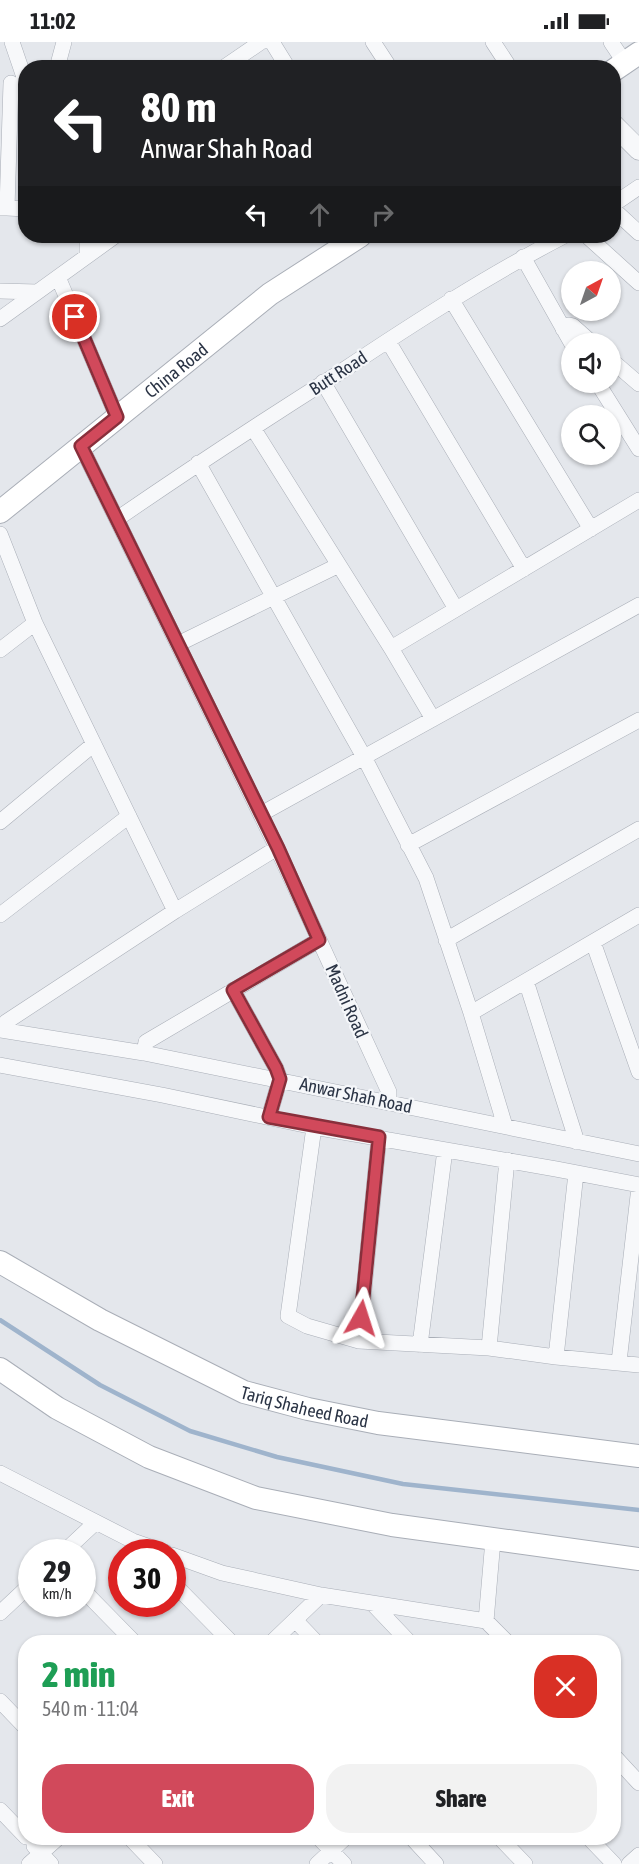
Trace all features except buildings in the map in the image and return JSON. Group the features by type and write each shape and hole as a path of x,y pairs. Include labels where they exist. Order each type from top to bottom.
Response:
{"main road":[{"name":"China Road","path":"0,512 270,294 348,243"},
{"name":"Tariq Shaheed Road","path":"0,1262 100,1320 244,1392 308,1409 378,1423 639,1456"},
{"path":"0,1369 57,1408 149,1457 256,1498 392,1525 639,1559"}],"street":[{"path":"12,42 16,83 3,208 18,209"},
{"path":"59,60 64,42"},
{"path":"235,60 261,42"},
{"path":"272,42 283,60"},
{"path":"373,42 385,60"},
{"path":"494,42 505,60"},
{"path":"611,42 626,62"},
{"path":"621,132 639,150"},
{"path":"621,199 639,187"},
{"path":"621,216 639,233"},
{"path":"87,243 87,256"},
{"path":"0,319 105,243"},
{"name":"Butt Road","path":"117,519 198,463 451,299 550,243"},
{"path":"595,243 639,283"},
{"path":"523,257 565,333"},
{"path":"58,277 117,417"},
{"path":"0,291 38,292"},
{"path":"451,299 591,529"},
{"path":"563,329 573,326 581,333"},
{"path":"388,341 524,569"},
{"path":"621,368 639,384"},
{"path":"323,382 456,609"},
{"path":"604,393 639,449"},
{"path":"253,428 392,648 433,719"},
{"name":"Madni Road","path":"81,446 278,848 389,1092 388,1102"},
{"path":"198,463 364,757 426,879 506,1126"},
{"path":"392,648 639,500"},
{"path":"0,534 35,623 175,911"},
{"path":"178,644 339,565"},
{"path":"261,814 639,605"},
{"path":"0,650 35,623"},
{"path":"408,845 639,720"},
{"path":"0,822 94,744"},
{"path":"0,915 129,816"},
{"path":"446,940 639,829"},
{"path":"2,1030 6,1022 175,911 278,848"},
{"path":"471,1013 639,915"},
{"path":"144,1053 146,1041 319,940"},
{"path":"593,942 639,1072"},
{"path":"526,981 577,1142"},
{"path":"233,990 280,1079 269,1117"},
{"name":"Anwar Shah Road","path":"2,1030 144,1053 280,1079 639,1154"},
{"name":"Anwar Shah Road","path":"0,1065 162,1095 314,1127 507,1160 639,1186"},
{"path":"314,1127 288,1316 307,1326 358,1341 489,1348 639,1365"},
{"path":"358,1341 379,1137"},
{"path":"420,1345 445,1150"},
{"path":"489,1348 507,1160"},
{"path":"556,1357 576,1173"},
{"path":"619,1362 639,1186"},
{"path":"1,1475 96,1522 125,1539"},
{"path":"78,1539 96,1522"},
{"path":"486,1621 494,1540"},
{"path":"186,1560 222,1573 321,1595 486,1621 500,1635"},
{"path":"279,1635 321,1595"},
{"path":"0,1613 18,1596"},
{"path":"186,1596 224,1635"},
{"path":"96,1603 127,1635"},
{"path":"372,1603 402,1635"},
{"path":"294,1620 309,1635"},
{"path":"0,1701 18,1720"},
{"path":"621,1764 639,1783"},
{"path":"0,1810 18,1829"},
{"path":"31,1845 41,1861 53,1845"},
{"path":"137,1845 155,1864"},
{"path":"326,1845 344,1864"},
{"path":"317,1864 337,1845"},
{"path":"418,1845 436,1864"},
{"path":"507,1845 525,1864"},
{"path":"596,1845 614,1864"},
{"path":"629,1864 639,1855"}],"waterway":[{"path":"0,1320 100,1385 190,1431 277,1457 403,1484 639,1510"}],"route":[{"path":"75,317 117,417 81,446 278,848 319,940 233,990 280,1079 269,1117 379,1137 361,1318"}]}
